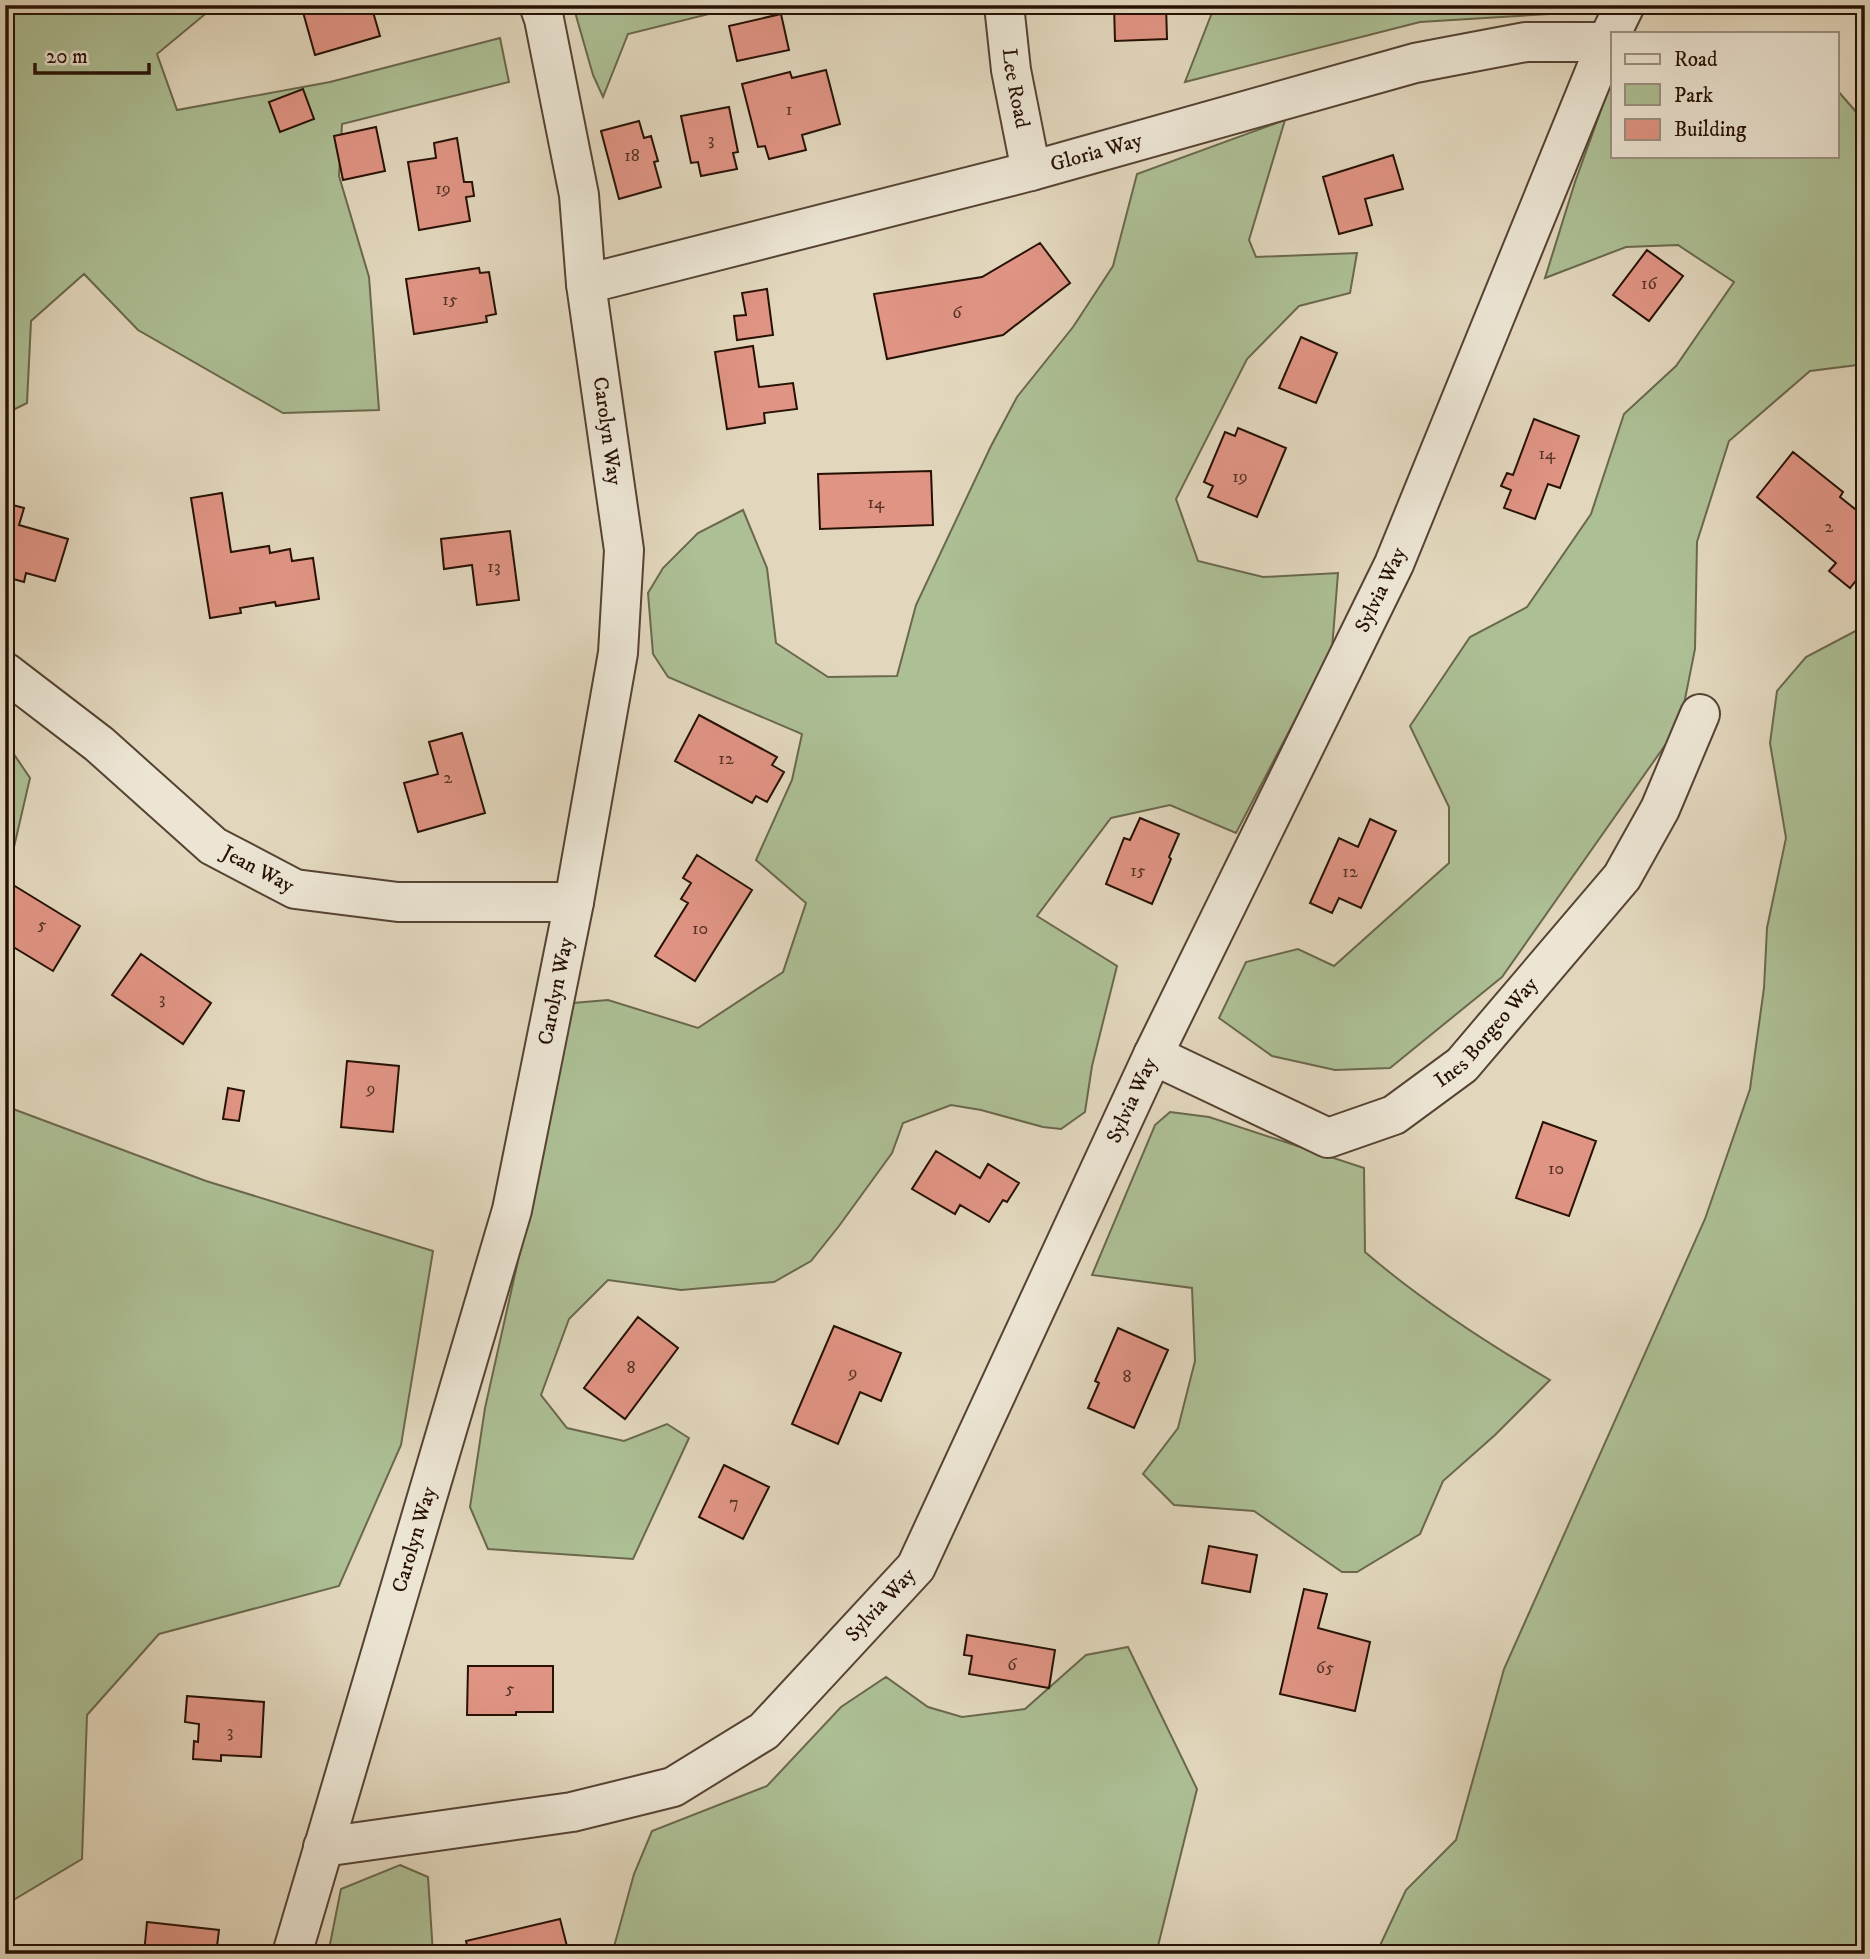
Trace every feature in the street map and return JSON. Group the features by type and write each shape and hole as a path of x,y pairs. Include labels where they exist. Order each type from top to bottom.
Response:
{"street":[{"name":"Carolyn Way","path":"292,1954 512,1210 574,902 618,653 624,550 586,284 579,195 539,5"},
{"name":"Lee Road","path":"1004,5 1011,70 1031,171"},
{"name":"Sylvia Way","path":"1612,32 1625,5"},
{"name":"Sylvia Way","path":"323,1847 572,1812 673,1787 764,1731 916,1567 1153,1055 1394,564 1611,34"},
{"name":"Gloria Way","path":"586,284 1031,171 1415,63 1526,42 1607,42"},
{"name":"Jean Way","path":"5,672 99,744 213,846 295,889 398,902 574,902"},
{"name":"Ines Borgeo Way","path":"1153,1055 1328,1138 1394,1115 1462,1065 1622,877 1660,809 1700,714"}],"green space":[{"path":"5,5 216,5 157,54 177,110 330,82 500,38 509,82 342,124 339,176 369,277 379,410 283,413 138,330 84,274 31,321 27,403 5,414"},
{"path":"573,5 745,5 628,34 603,97 593,75"},
{"path":"1215,5 1561,5 1549,14 1420,22 1185,82"},
{"path":"1611,83 1611,158 1839,158 1839,92 1865,122 1865,364 1810,371 1729,441 1697,542 1695,649 1680,724 1502,977 1390,1068 1335,1070 1272,1056 1219,1018 1246,962 1298,949 1334,966 1449,863 1449,807 1410,726 1470,637 1527,607 1591,514 1624,414 1676,366 1734,282 1678,245 1626,247 1545,278 1575,182"},
{"path":"1285,120 1249,240 1256,257 1357,253 1350,293 1299,306 1247,359 1176,499 1198,561 1263,577 1338,573 1332,649 1236,833 1170,805 1111,818 1037,916 1117,966 1092,1066 1085,1112 1061,1129 951,1105 903,1123 892,1153 811,1261 774,1282 681,1290 608,1280 569,1319 541,1395 567,1428 624,1441 667,1424 689,1438 633,1559 488,1549 470,1507 485,1408 573,1003 608,1000 698,1028 783,972 806,903 756,860 792,780 802,734 668,677 653,654 648,593 663,568 698,533 743,510 767,568 776,643 828,677 897,676 916,605 991,446 1017,397 1073,327 1113,266 1137,174"},
{"path":"1865,626 1865,1954 1376,1954 1406,1890 1456,1840 1504,1669 1705,1219 1750,1089 1764,988 1767,928 1786,838 1770,743 1777,691 1806,657"},
{"path":"5,741 30,778 14,847 5,850"},
{"path":"5,1106 206,1181 433,1251 401,1445 339,1586 159,1634 87,1715 82,1859 5,1905"},
{"path":"1170,1112 1209,1117 1364,1168 1365,1252 1409,1288 1455,1320 1550,1380 1495,1435 1443,1481 1420,1534 1357,1572 1342,1572 1254,1511 1174,1505 1143,1474 1178,1428 1195,1361 1192,1288 1092,1275 1155,1125"},
{"path":"1128,1647 1197,1789 1156,1954 612,1954 634,1874 652,1831 767,1786 841,1707 886,1677 928,1707 962,1717 1025,1709 1086,1655"},
{"path":"400,1865 428,1877 433,1954 328,1954 341,1889"}],"building":[{"path":"301,5 371,5 380,36 315,55"},
{"path":"1114,5 1166,5 1167,39 1115,41"},
{"path":"781,14 789,50 737,61 729,26"},
{"path":"826,70 840,124 802,135 806,150 769,159 765,146 758,147 742,84 790,72 792,78"},
{"path":"303,89 314,119 280,132 269,102"},
{"path":"729,107 738,152 733,153 737,169 701,176 698,162 691,163 681,116"},
{"path":"639,121 644,138 651,136 661,187 619,199 601,131"},
{"path":"376,127 385,171 343,180 334,136"},
{"path":"457,138 464,182 472,182 474,196 466,197 470,221 419,230 408,162 436,158 434,143"},
{"path":"1393,155 1403,189 1365,199 1372,225 1339,234 1323,177"},
{"path":"1040,243 1070,283 1003,335 887,359 874,294 982,277"},
{"path":"1647,250 1683,276 1649,321 1613,295"},
{"path":"479,268 480,273 489,272 496,314 486,316 487,322 414,334 406,279"},
{"path":"767,289 773,335 737,340 734,316 746,315 742,293"},
{"path":"1301,337 1337,353 1316,403 1279,388"},
{"path":"753,346 759,387 793,383 797,409 764,413 765,423 727,429 715,352"},
{"path":"1534,419 1579,436 1560,488 1548,484 1535,519 1504,508 1511,490 1501,486 1507,473 1513,475"},
{"path":"1238,428 1286,448 1257,517 1208,497 1213,486 1204,482 1225,432 1235,436"},
{"path":"1793,452 1843,492 1840,497 1865,517 1865,583 1858,578 1850,588 1829,571 1836,563 1757,497"},
{"path":"931,471 933,525 820,529 818,474"},
{"path":"222,493 231,552 269,546 270,553 290,549 292,561 313,558 319,599 240,608 241,613 210,618 191,498"},
{"path":"5,503 24,508 19,525 68,539 55,581 26,573 24,582 6,577 5,581"},
{"path":"510,531 519,600 477,605 472,565 444,569 441,539"},
{"path":"699,715 777,757 772,765 784,772 767,802 756,796 752,803 675,761"},
{"path":"462,733 485,813 418,832 404,783 438,774 429,742"},
{"path":"1140,818 1179,834 1152,904 1106,884 1124,838 1130,840"},
{"path":"1370,819 1396,831 1361,908 1339,898 1332,913 1310,903 1339,838 1358,847"},
{"path":"697,855 752,890 695,981 655,956 688,903 681,899 691,883 683,878"},
{"path":"5,880 80,926 53,971 5,942"},
{"path":"141,954 211,1003 183,1044 112,995"},
{"path":"347,1061 399,1066 393,1132 341,1127"},
{"path":"228,1088 244,1091 239,1121 223,1119"},
{"path":"1543,1122 1596,1141 1569,1216 1516,1198"},
{"path":"936,1151 980,1178 988,1164 1019,1183 1007,1202 1003,1200 989,1222 960,1205 955,1214 912,1189"},
{"path":"638,1317 678,1348 625,1419 584,1388"},
{"path":"834,1326 901,1353 881,1401 860,1392 838,1444 792,1424"},
{"path":"1118,1328 1168,1350 1134,1428 1088,1408 1099,1383 1095,1381"},
{"path":"724,1465 769,1487 743,1539 699,1517"},
{"path":"1209,1546 1257,1555 1250,1592 1202,1583"},
{"path":"1304,1589 1327,1594 1318,1628 1370,1642 1355,1711 1280,1694"},
{"path":"967,1635 1055,1650 1049,1688 969,1674 972,1656 964,1655"},
{"path":"468,1666 553,1666 553,1712 467,1715"},
{"path":"187,1696 264,1702 261,1757 221,1755 221,1761 193,1759 199,1724 185,1722"},
{"path":"560,1919 569,1954 469,1954 466,1941"},
{"path":"147,1922 219,1930 216,1954 144,1954"}]}
